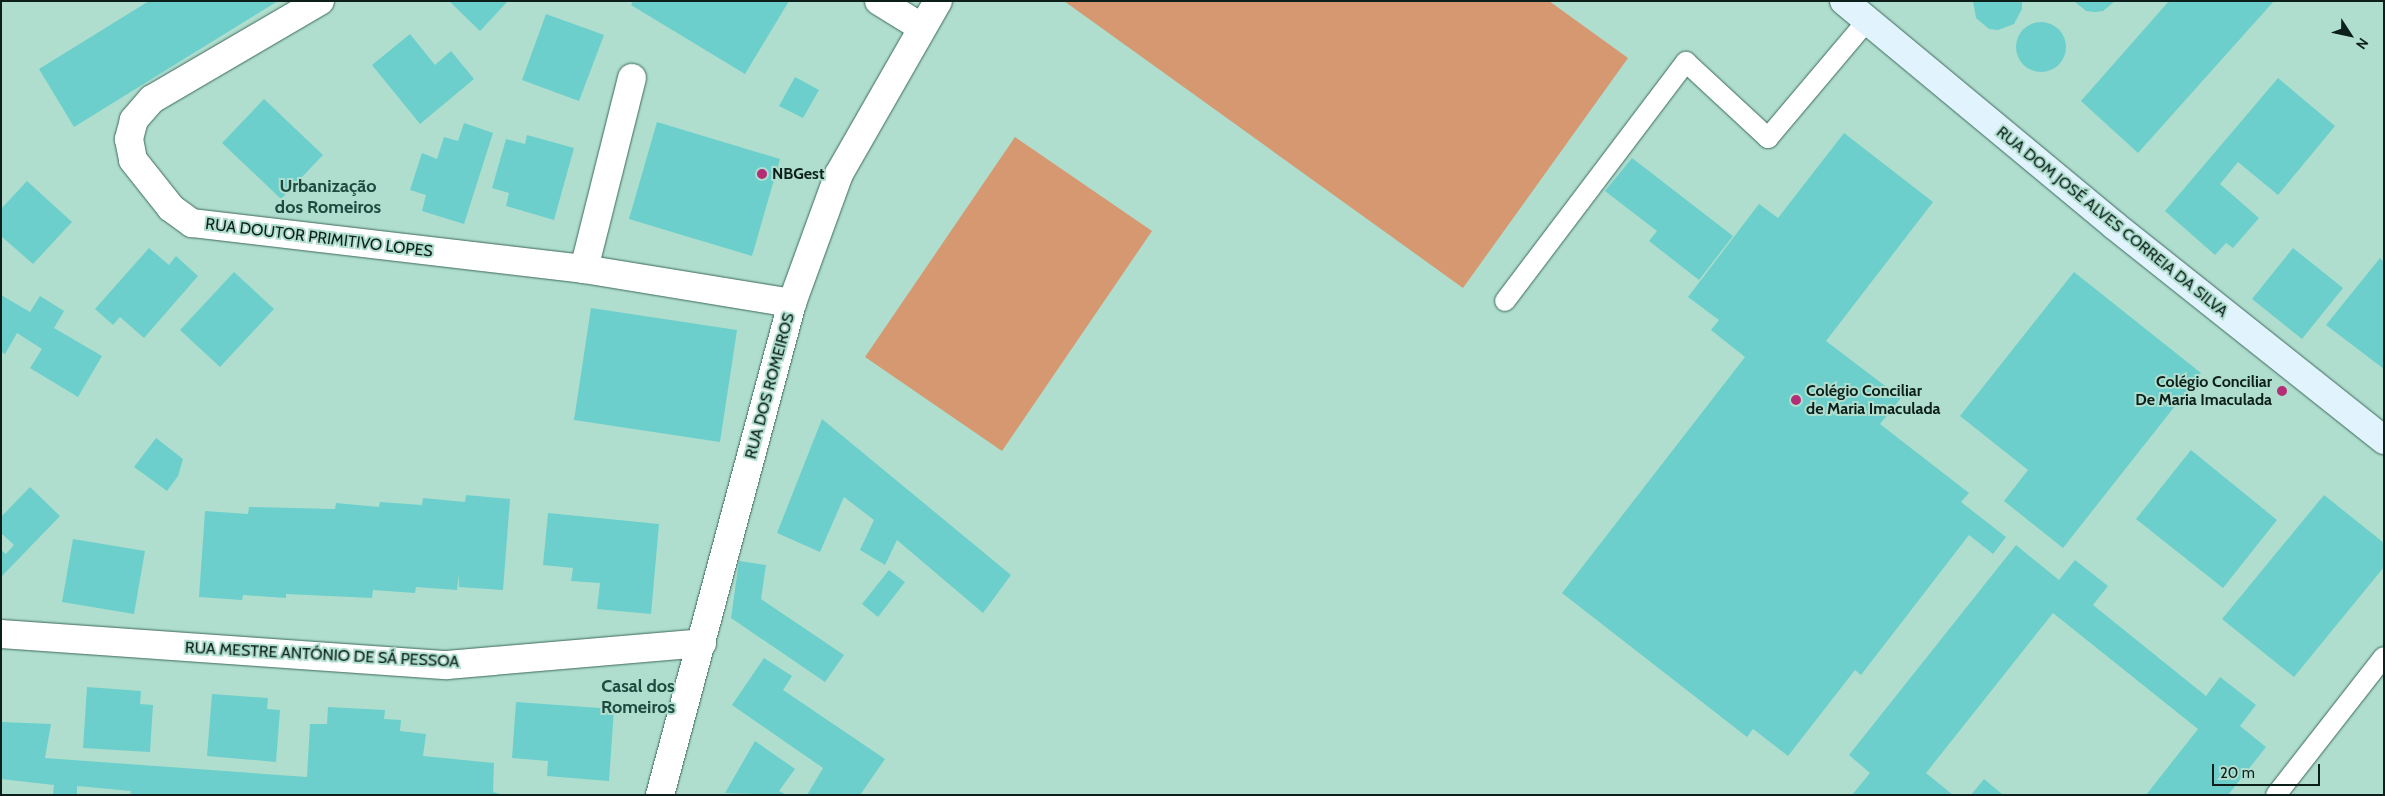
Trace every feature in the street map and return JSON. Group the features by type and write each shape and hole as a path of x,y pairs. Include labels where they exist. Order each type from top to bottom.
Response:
{"main road":[{"name":"RUA DOM JOSÉ ALVES CORREIA DA SILVA","path":"1844,1 2116,226 2384,440"}],"street":[{"name":"RUA DOUTOR PRIMITIVO LOPES","path":"320,1 152,99 134,120 129,139 133,160 171,208 192,223 217,228 584,269 792,303"},
{"path":"879,1 921,27"},
{"name":"RUA DOS ROMEIROS","path":"660,795 792,303 839,174 921,27 938,1"},
{"path":"584,269 632,78"},
{"name":"RUA MESTRE ANTÓNIO DE SÁ PESSOA","path":"1,634 447,665 702,643"}],"lane":[{"path":"1505,301 1686,62 1768,138 1867,21"},
{"path":"2276,795 2384,657"}],"shaded area":[{"path":"1064,1 1549,1 1628,58 1463,288"},
{"path":"1015,137 1152,231 1002,451 865,357"}],"building":[{"path":"149,1 278,1 74,127 39,69"},
{"path":"449,1 508,1 480,31"},
{"path":"633,1 789,1 745,74 631,5"},
{"path":"1973,1 2022,1 2022,9 2014,24 1998,30 1989,29 1976,18"},
{"path":"2074,1 2115,1 2103,11 2095,12 2086,11"},
{"path":"2169,1 2274,1 2138,153 2081,101"},
{"path":"546,14 604,35 579,101 522,80"},
{"path":"2041,22 2059,29 2066,47 2059,65 2041,72 2023,65 2016,47 2023,29"},
{"path":"410,34 435,65 451,51 474,79 420,124 372,65"},
{"path":"795,77 819,90 803,118 779,106"},
{"path":"2278,78 2335,126 2278,195 2238,162 2220,184 2259,218 2233,248 2226,243 2215,255 2165,211"},
{"path":"264,99 323,155 281,199 222,143"},
{"path":"657,122 780,159 752,256 629,219"},
{"path":"464,123 493,133 464,224 422,211 426,195 410,190 422,153 437,159 444,137 458,141"},
{"path":"1844,133 1933,202 1826,341 1901,398 1880,424 1969,493 1961,502 2006,537 1993,554 1969,535 1861,675 1855,670 1788,756 1753,729 1747,737 1562,593 1745,357 1711,330 1719,320 1688,297 1759,204 1778,218"},
{"path":"527,135 574,148 554,220 506,206 509,193 492,188 506,139 525,144"},
{"path":"1632,158 1733,236 1699,280 1649,241 1657,231 1605,191"},
{"path":"27,181 72,222 33,264 1,236 1,209"},
{"path":"149,248 169,265 176,256 198,276 144,338 120,317 113,325 95,309"},
{"path":"2293,248 2343,288 2302,339 2252,299"},
{"path":"2380,258 2384,262 2384,369 2326,325"},
{"path":"234,272 274,309 220,367 180,330"},
{"path":"2074,272 2201,373 2063,548 2004,501 2028,470 1960,416"},
{"path":"1,295 30,312 40,296 64,311 54,328 102,356 78,397 30,368 42,349 17,333 5,354 1,352"},
{"path":"591,308 737,330 720,442 574,420"},
{"path":"822,419 1011,575 983,613 897,540 885,565 860,550 874,520 844,497 820,552 777,533"},
{"path":"156,438 183,459 178,476 167,491 134,467"},
{"path":"2191,450 2277,520 2223,588 2136,519"},
{"path":"30,487 60,516 1,577 1,550 6,554 14,545 1,533 1,517"},
{"path":"466,495 510,499 503,590 459,587 459,574 457,590 416,587 415,593 373,590 372,598 286,594 286,598 243,595 242,600 199,597 205,511 248,514 249,507 335,509 336,503 379,507 380,502 422,505 423,498 465,502"},
{"path":"2324,495 2384,543 2384,567 2294,677 2222,619"},
{"path":"548,513 659,524 651,614 597,609 600,583 571,581 573,568 543,565"},
{"path":"73,539 145,551 134,614 62,602"},
{"path":"2016,545 2059,580 2075,560 2108,586 2093,605 2206,696 2220,677 2256,705 2240,726 2266,747 2228,795 2146,795 2198,729 2053,613 1926,773 1953,795 1852,795 1870,773 1849,755"},
{"path":"739,561 766,565 761,599 844,655 825,682 731,618"},
{"path":"889,570 905,582 878,617 862,604"},
{"path":"764,658 792,676 783,690 885,759 860,795 807,795 823,768 732,705"},
{"path":"87,687 141,691 140,704 153,705 150,752 83,748"},
{"path":"212,694 268,698 267,709 280,710 276,762 207,756"},
{"path":"516,702 614,709 609,781 547,776 548,761 512,758"},
{"path":"328,707 385,710 384,719 401,720 400,731 426,734 423,756 494,763 493,792 504,795 130,795 131,791 77,786 77,795 53,795 54,785 1,779 1,722 51,724 45,758 307,777 310,724 327,724"},
{"path":"755,741 795,769 779,791 787,795 725,793"},
{"path":"1984,779 2003,795 1971,795"}],"place":[{"name":"NBGest","path":"762,174"},
{"name":"Colégio Conciliar De Maria Imaculada","path":"2282,391"},
{"name":"Colégio Conciliar de Maria Imaculada","path":"1796,400"}],"district":[{"name":"Urbanização dos Romeiros","path":"328,197"},
{"name":"Casal dos Romeiros","path":"638,698"}]}
